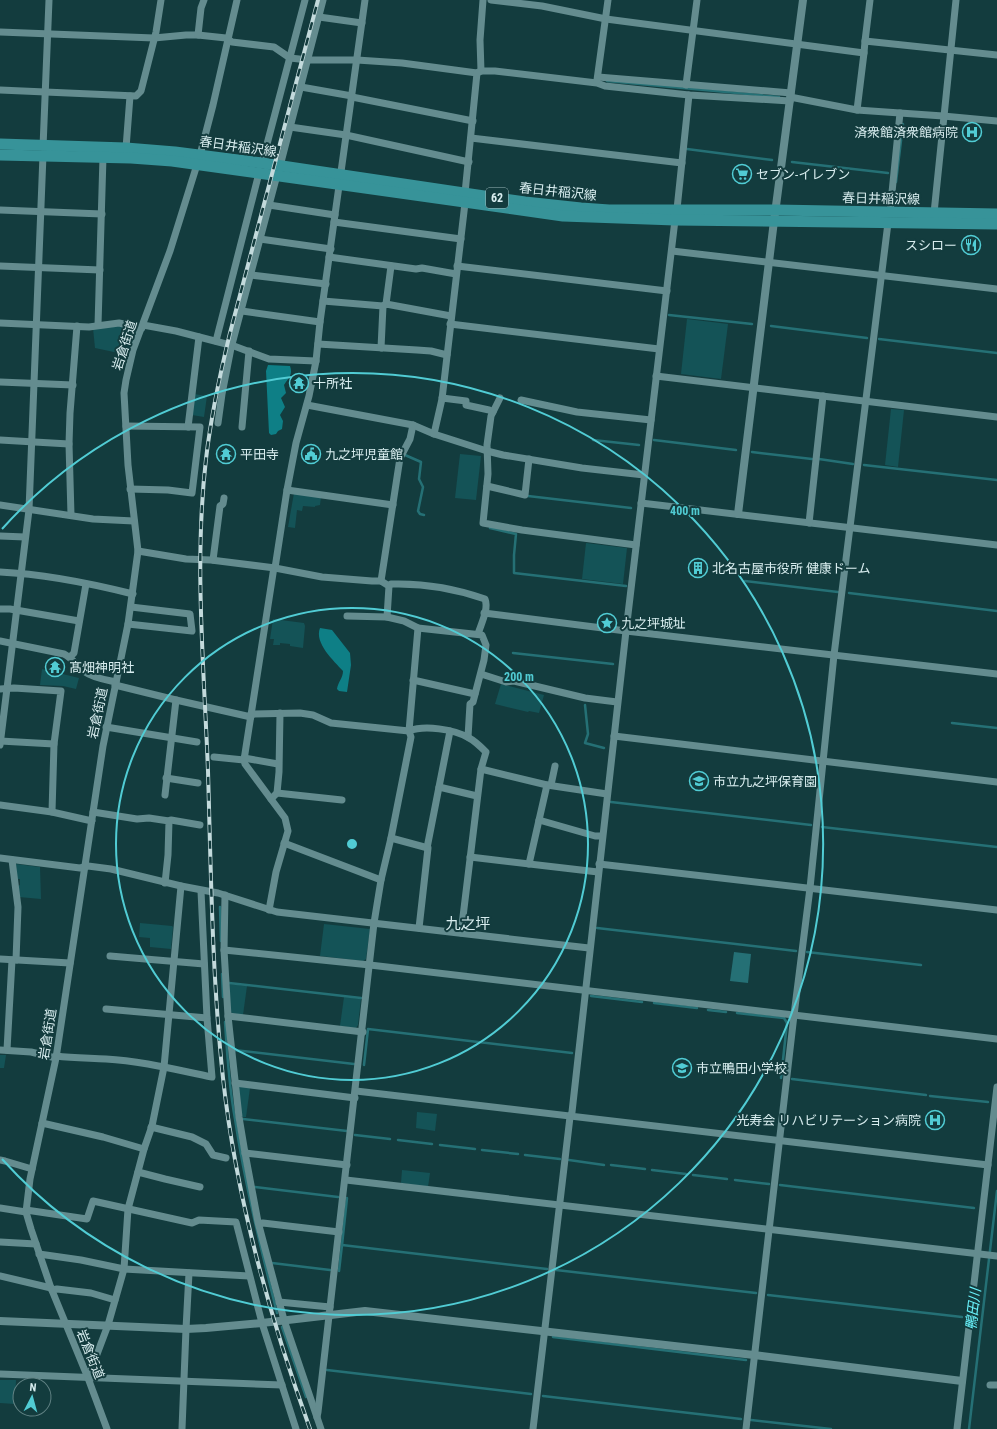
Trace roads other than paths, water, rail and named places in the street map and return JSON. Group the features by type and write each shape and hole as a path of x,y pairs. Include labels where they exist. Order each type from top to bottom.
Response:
{"main road":[{"name":"春日井稲沢線","path":"0,144 43,151 103,157 199,160"},
{"name":"春日井稲沢線","path":"0,155 43,151 126,148 199,160 341,179 465,198 774,222 889,217 934,213 997,214"},
{"name":"春日井稲沢線","path":"676,215 776,210 997,224"}],"street":[{"path":"49,0 29,510 13,644 3,689 0,742 54,744"},
{"path":"0,90 136,96 141,91 154,38 161,0"},
{"path":"198,35 201,8 204,0"},
{"name":"岩倉街道","path":"107,1429 52,1289 39,1254 26,1211 32,1169 56,1057 106,727 133,594 138,550 130,489 124,396 126,380 130,360 170,252 199,160 237,0"},
{"path":"216,341 305,0"},
{"path":"218,423 222,394 232,346 324,0"},
{"path":"269,910 276,872 288,831 285,818 245,764 244,759 287,490 296,443 307,405 316,361 320,322 365,0"},
{"path":"434,434 442,398 461,239 468,162 479,72 483,0"},
{"path":"492,0 542,6 606,19 798,43 864,53"},
{"path":"597,80 608,0"},
{"path":"686,85 697,0"},
{"path":"738,514 803,0"},
{"path":"857,110 870,0"},
{"path":"934,213 956,0"},
{"path":"319,17 362,23"},
{"path":"0,32 154,38 198,35 226,38 232,42 274,47 290,58 308,60 357,60 402,63 479,72 495,70 597,80 686,85 790,97 857,110 997,121"},
{"path":"865,41 997,55"},
{"path":"597,80 605,86 689,94 790,97"},
{"path":"301,87 473,121"},
{"path":"533,1429 570,1117 572,1112 584,991 617,702 672,251 689,94"},
{"path":"126,148 130,96"},
{"path":"746,1429 810,888 834,655 889,217 900,113"},
{"path":"290,127 346,135 468,162"},
{"path":"471,138 682,163"},
{"path":"98,325 103,157"},
{"path":"269,205 335,218 461,239"},
{"path":"0,210 102,214"},
{"path":"260,239 331,249"},
{"path":"672,251 997,289"},
{"path":"329,257 416,269 422,268 456,274"},
{"path":"0,266 100,270"},
{"path":"381,348 385,305 391,266"},
{"path":"457,266 667,291"},
{"path":"251,275 326,284"},
{"path":"323,301 385,305 451,316"},
{"path":"242,311 320,322"},
{"path":"0,323 89,327 119,323 176,331 216,341 269,358 316,361"},
{"path":"450,324 660,349"},
{"path":"70,515 69,444 78,326"},
{"path":"188,427 199,337"},
{"path":"318,344 431,351 446,355"},
{"path":"242,427 249,351"},
{"path":"656,376 997,417"},
{"path":"0,382 73,384"},
{"path":"809,522 823,396"},
{"path":"442,398 466,401 466,405 493,412"},
{"path":"500,398 491,416 487,451 487,486 483,523 522,530 636,545"},
{"path":"521,400 577,412 651,420"},
{"path":"307,405 419,426 434,434 487,451 582,468 644,475"},
{"path":"381,581 400,458 410,439 413,425"},
{"path":"126,426 200,427 192,493 168,490 130,489"},
{"path":"0,440 69,444"},
{"path":"487,486 525,495 529,459"},
{"path":"287,490 393,505"},
{"path":"212,560 220,506 223,504 224,498"},
{"path":"641,503 997,545"},
{"path":"0,505 93,518 134,521"},
{"path":"0,536 25,537"},
{"path":"138,550 186,559 212,560 275,567 322,577 372,582 381,581 389,586"},
{"path":"0,572 60,578 133,594"},
{"path":"70,657 74,653 86,584"},
{"path":"389,586 391,584 418,584 470,594 485,599 484,613 478,634"},
{"path":"387,617 389,586"},
{"path":"128,624 192,631 190,614 131,607"},
{"path":"0,609 79,622"},
{"path":"484,613 997,674"},
{"path":"347,616 387,617 404,621 418,628 482,635 486,645 481,674 473,702 470,704 468,737"},
{"path":"316,1417 318,1412 346,1180 374,923 381,880 411,737 409,730 418,628"},
{"path":"0,641 64,654 70,657 87,674 115,684 176,700 251,716 280,713 300,713 313,715 331,723 409,730 416,728 430,728 450,731 468,737 486,752 481,769 461,933"},
{"path":"481,674 506,682 514,681 585,698 617,702"},
{"path":"413,680 475,694"},
{"path":"3,689 14,688 61,691 54,744 52,812"},
{"path":"165,795 176,700"},
{"path":"271,799 277,792 279,772 280,713"},
{"path":"106,727 197,742"},
{"path":"419,928 428,848 450,731"},
{"path":"614,736 997,782"},
{"path":"214,757 244,759 278,764"},
{"path":"530,864 539,820 555,766"},
{"path":"481,769 549,785 607,794"},
{"path":"166,778 198,783"},
{"path":"440,788 478,796"},
{"path":"277,792 342,800"},
{"path":"0,804 92,820"},
{"path":"93,812 137,820 149,818 200,824"},
{"path":"539,820 596,836 602,836"},
{"path":"165,883 169,821"},
{"path":"391,838 428,848"},
{"path":"284,843 381,880"},
{"path":"470,857 598,872"},
{"path":"0,858 80,868 88,866 111,869 165,883 225,895 269,910 589,948"},
{"path":"12,860 18,907 14,960 3,1050 31,1052 56,1057 106,1059 164,1067 212,1077 207,1018 201,891"},
{"path":"599,864 997,910"},
{"path":"88,1378 108,1325 124,1269 128,1209 151,1127 164,1067 181,886"},
{"path":"225,895 224,950 228,1016 239,1117 245,1153 259,1224 279,1302 321,1429"},
{"path":"224,950 370,965 997,1039"},
{"path":"110,956 204,964"},
{"path":"0,959 70,963"},
{"path":"106,1009 207,1018"},
{"path":"228,1016 363,1032"},
{"path":"235,1083 570,1117 988,1165"},
{"path":"957,1429 962,1380 980,1254 997,1087"},
{"path":"42,1123 104,1137 144,1149"},
{"path":"151,1127 192,1137 206,1144 213,1155 226,1158"},
{"path":"245,1153 347,1165"},
{"path":"0,1160 32,1169"},
{"path":"138,1172 200,1187"},
{"path":"346,1180 997,1256"},
{"path":"0,1208 86,1219 93,1201 192,1223 199,1220 236,1222 262,1323 296,1429"},
{"path":"259,1224 263,1223 339,1232"},
{"path":"0,1242 36,1244"},
{"path":"39,1254 81,1260 124,1269 249,1276"},
{"path":"182,1429 189,1273"},
{"path":"0,1276 52,1289 91,1293 115,1300"},
{"path":"279,1302 330,1310 365,1311 754,1354 962,1380"},
{"path":"0,1321 186,1329 262,1323 330,1310"},
{"path":"0,1374 282,1385"}],"waterway":[{"path":"607,81 779,97"},
{"path":"896,182 903,124"},
{"path":"687,149 772,160"},
{"path":"792,162 888,173"},
{"path":"669,315 752,324"},
{"path":"771,326 867,338"},
{"path":"879,339 997,353"},
{"path":"593,440 639,445"},
{"path":"654,440 736,450"},
{"path":"752,452 812,459"},
{"path":"405,455 421,462 419,479 423,487 418,511 420,514 424,515"},
{"path":"819,459 853,464"},
{"path":"864,465 997,480"},
{"path":"528,496 631,508"},
{"path":"490,528 516,534 514,573 626,586"},
{"path":"745,581 838,592"},
{"path":"849,593 997,611"},
{"path":"513,653 613,664"},
{"path":"585,705 588,734 585,743 604,748"},
{"path":"952,723 997,728"},
{"path":"611,802 811,825"},
{"path":"822,827 997,847"},
{"path":"220,907 221,941"},
{"path":"597,928 796,951"},
{"path":"807,952 921,965"},
{"path":"222,974 223,997"},
{"path":"229,983 361,998"},
{"path":"591,996 642,1002"},
{"path":"654,1003 697,1008"},
{"path":"708,1010 726,1012"},
{"path":"737,1013 784,1018 787,1023 781,1078"},
{"path":"225,1022 227,1058 239,1144 254,1217 277,1313"},
{"path":"364,1065 368,1029 572,1053"},
{"path":"234,1050 354,1064"},
{"path":"792,1079 926,1095"},
{"path":"930,1096 988,1102"},
{"path":"243,1119 347,1131"},
{"path":"355,1135 390,1139"},
{"path":"398,1140 432,1144"},
{"path":"440,1145 475,1149"},
{"path":"482,1150 518,1154"},
{"path":"525,1155 560,1159"},
{"path":"569,1160 604,1165"},
{"path":"611,1165 645,1169"},
{"path":"652,1170 686,1174"},
{"path":"693,1175 727,1179"},
{"path":"735,1180 769,1184"},
{"path":"780,1185 974,1208"},
{"path":"255,1187 338,1197"},
{"name":"鴨田川","path":"969,1429 997,1191"},
{"path":"342,1245 347,1198"},
{"path":"339,1271 342,1245 547,1269"},
{"path":"272,1263 330,1270"},
{"path":"556,1270 756,1293"},
{"path":"768,1295 962,1317"},
{"path":"282,1327 306,1397"},
{"path":"553,1337 746,1360"},
{"path":"327,1370 531,1394"},
{"path":"543,1396 741,1419"},
{"path":"751,1420 831,1429"}],"railway":[{"path":"310,1429 281,1343 245,1212 236,1167 223,1078 214,963 200,576 202,498 210,427 219,380 230,333 318,0"}],"place":[{"name":"済衆館済衆館病院","path":"972,132"},
{"name":"セブン-イレブン","path":"742,174"},
{"name":"スシロー","path":"971,245"},
{"name":"十所社","path":"299,383"},
{"name":"平田寺","path":"226,454"},
{"name":"九之坪児童館","path":"311,454"},
{"name":"北名古屋市役所 健康ドーム","path":"698,568"},
{"name":"九之坪城址","path":"607,623"},
{"name":"髙畑神明社","path":"55,667"},
{"name":"市立九之坪保育園","path":"699,781"},
{"name":"市立鴨田小学校","path":"682,1068"},
{"name":"光寿会 リハビリテーション病院","path":"935,1120"}],"district":[{"name":"九之坪","path":"468,924"}]}
